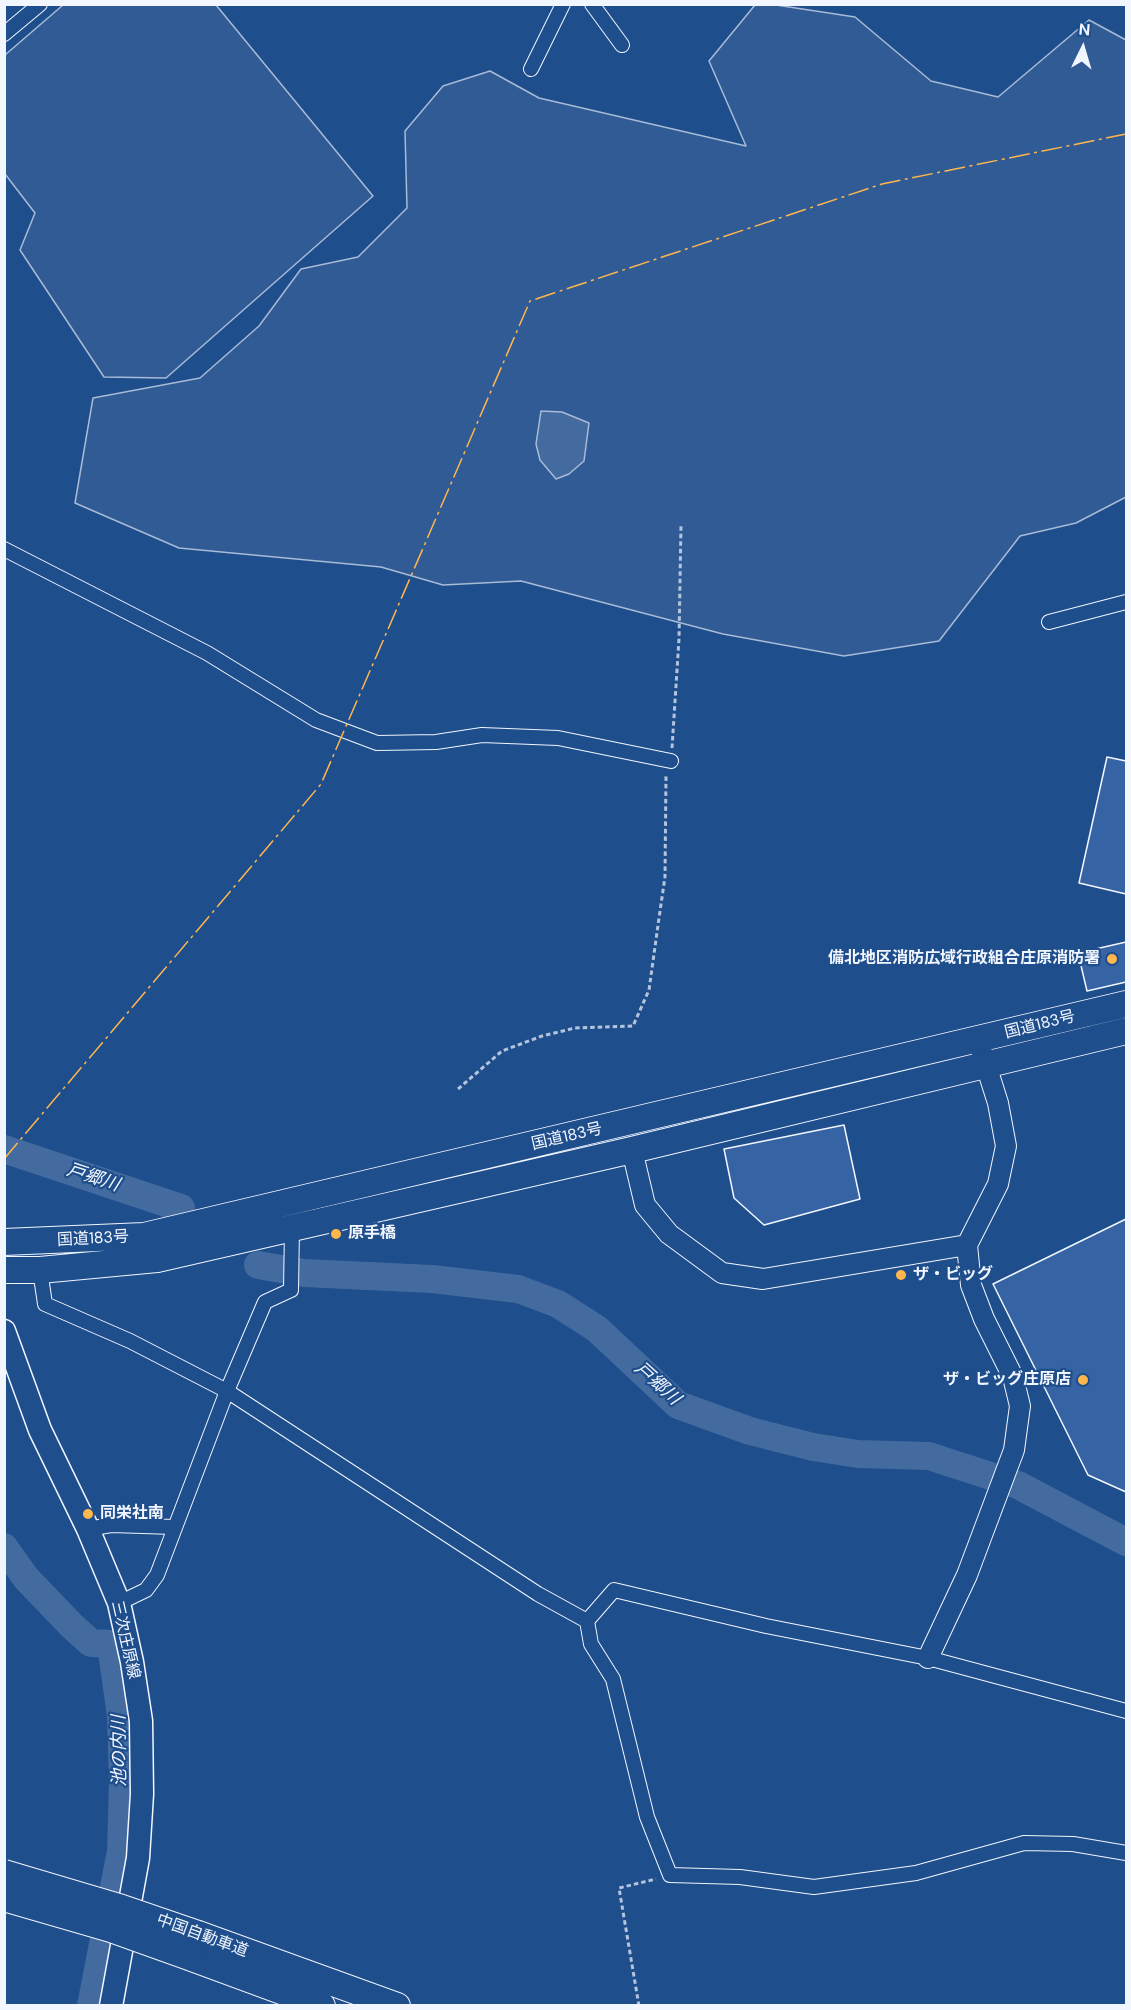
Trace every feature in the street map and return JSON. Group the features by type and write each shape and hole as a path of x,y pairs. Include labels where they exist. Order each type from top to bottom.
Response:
{"highway":[{"name":"国道183号","path":"4,1242 144,1236 1126,1004"},
{"name":"国道183号","path":"4,1270 40,1270 157,1259 632,1150 1126,1032"},
{"name":"中国自動車道","path":"4,1873 122,1908 195,1946 322,2006"},
{"name":"中国自動車道","path":"4,1898 111,1929 195,1946 397,2006"}],"main road":[{"name":"三次庄原線","path":"4,1331 40,1430 88,1529 119,1603 132,1662 141,1721 142,1794 138,1858 111,2006"}],"street":[{"path":"4,34 39,4"},
{"path":"531,69 563,4"},
{"path":"592,4 622,45"},
{"path":"4,549 207,653 316,720 377,744 436,742 482,735 558,738 671,761"},
{"path":"1049,622 1126,602"},
{"path":"928,1658 967,1575 1014,1450 1020,1406 1013,1377 984,1319 971,1285 968,1245 998,1184 1006,1146 998,1103 978,1040"},
{"path":"632,1150 645,1204 669,1234 722,1273 763,1279 968,1245"},
{"path":"119,1603 146,1590 157,1575 227,1391 265,1302 291,1290 292,1228"},
{"path":"40,1270 45,1304 130,1341 227,1391 538,1594 587,1621"},
{"path":"88,1529 111,1525 174,1527"},
{"path":"587,1621 614,1590 766,1626 928,1658 1126,1712"},
{"path":"587,1621 591,1644 613,1679 647,1817 670,1875 740,1877 814,1887 916,1873 1024,1843 1073,1844 1126,1853"}],"path":[{"path":"458,1089 502,1051 542,1036 575,1028 633,1026 649,990 665,877 666,772 671,761 679,639 681,525"},
{"path":"639,2006 619,1888 670,1875"}],"shaded area":[{"path":"63,5 216,5 373,196 166,378 104,377 20,250 35,213 5,174 5,55"},
{"path":"755,5 776,5 855,17 931,81 998,97 1089,20 1126,40 1126,497 1076,523 1020,536 939,641 844,656 723,634 521,581 443,585 381,567 179,548 75,503 93,398 200,378 259,326 301,269 358,257 407,208 405,131 443,86 490,71 539,98 746,146 709,61"},
{"path":"541,411 562,412 589,423 584,461 569,474 556,479 540,460 536,444"}],"building":[{"path":"1107,757 1126,761 1126,894 1079,883"},
{"path":"1126,942 1126,982 1087,991 1078,953"},
{"path":"844,1125 860,1199 764,1225 734,1198 724,1149"},
{"name":"ザ・ビッグ庄原店","path":"1126,1219 1126,1492 1088,1475 993,1284"}],"waterway":[{"name":"戸郷川","path":"4,1149 181,1208"},
{"name":"戸郷川","path":"258,1265 304,1273 432,1279 518,1289 558,1304 597,1329 678,1405 750,1431 813,1447 858,1454 929,1456 1018,1485 1126,1542"},
{"name":"池の内川","path":"4,1547 26,1578 72,1626 91,1643 111,1644 121,1716 123,1782 121,1851 91,2006"}],"power":[{"path":"4,1159 321,784 530,301 882,184 1126,134"}],"place":[{"name":"備北地区消防広域行政組合庄原消防署","path":"1112,959"},
{"name":"原手橋","path":"336,1234"},
{"name":"ザ・ビッグ","path":"901,1275"},
{"name":"ザ・ビッグ庄原店","path":"1083,1380"},
{"name":"同栄社南","path":"88,1514"}]}
